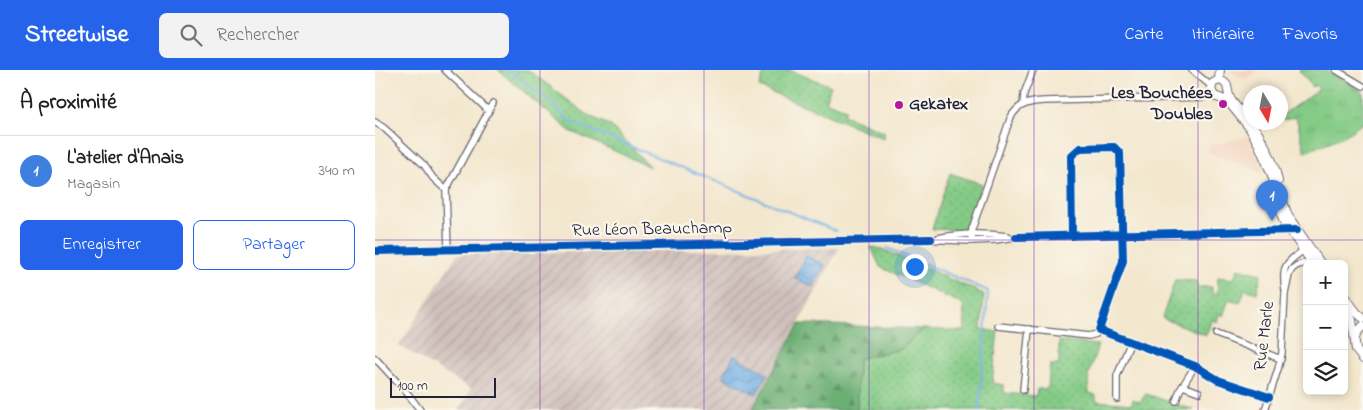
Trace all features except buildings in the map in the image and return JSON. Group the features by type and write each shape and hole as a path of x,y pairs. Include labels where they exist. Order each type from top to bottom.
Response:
{"main road":[{"path":"1219,80 1220,70"},
{"path":"1219,80 1214,82 1212,90 1215,97 1228,102 1246,122 1258,143 1275,186 1281,214 1315,260"},
{"path":"1219,80 1226,84 1231,100 1243,113"},
{"path":"1220,98 1226,96 1228,90"},
{"path":"1256,130 1273,161 1285,209 1293,230"},
{"path":"1348,301 1363,318"},
{"path":"1348,313 1352,320 1356,352 1363,359"},
{"path":"1355,340 1357,332 1363,326"}],"street":[{"path":"445,70 489,111"},
{"path":"1023,105 1024,94 1033,70"},
{"path":"971,237 1010,119 1014,112 1023,105 1044,101 1204,97 1212,90 1192,70"},
{"path":"1336,70 1363,86"},
{"path":"448,249 446,190 493,103"},
{"path":"375,122 425,165 433,178 446,190"},
{"path":"998,326 1089,336 1096,334 1099,330 1122,265 1123,256 1120,153 1114,147 1080,148 1071,156 1072,236"},
{"name":"Rue Léon Beauchamp","path":"375,251 931,239 949,241 971,237 995,240 1016,237 1293,230"},
{"name":"Rue Marle","path":"1265,410 1281,360 1284,335 1285,294 1283,278 1285,268 1288,263 1306,248"},
{"name":"Rue Marle","path":"1285,294 1292,269 1303,264"},
{"path":"1023,390 1029,330"},
{"path":"1099,330 1131,340 1195,366 1214,378 1269,397"},
{"path":"1216,334 1281,360"},
{"path":"1117,399 1117,376 1131,340"},
{"path":"375,358 420,410"},
{"path":"1176,401 1195,366"},
{"path":"1183,386 1199,392"}],"shaded area":[{"path":"1228,70 1258,70 1245,79"},
{"path":"1248,136 1264,171 1260,172 1206,151 1209,146"},
{"path":"839,248 752,410 459,410 471,389 399,346 457,254"}],"green space":[{"path":"498,70 528,70 588,115 611,126 650,167 570,131"},
{"path":"765,70 789,70 831,86 825,101 846,109 844,115 885,132 883,138 759,87"},
{"path":"1299,70 1326,70 1363,92 1363,123 1344,136 1305,152 1296,117 1288,119 1288,111 1319,89 1316,85 1312,87"},
{"path":"950,173 982,184 965,230 932,229"},
{"path":"871,247 882,249 984,294 981,329 998,332 992,383 1004,385 1004,393 1036,396 1037,389 1046,389 1048,387 1050,365 1059,365 1059,341 1098,345 1088,376 1089,393 1096,395 1096,401 1132,404 1133,399 1140,402 1146,394 1194,410 857,410 858,359 902,349 924,329 965,331 963,304 880,267"},
{"path":"1238,268 1261,274 1257,293 1245,289 1240,303 1229,299 1223,316 1219,314 1217,322 1212,320 1206,335 1162,318 1175,280 1196,281 1197,287 1212,287 1212,293 1217,295 1218,277 1234,279"},
{"path":"799,324 924,329 902,349 858,359 857,410 752,410"}],"water":[{"path":"806,256 825,265 813,287 795,278"},
{"path":"734,355 768,374 756,394 723,377"}],"waterway":[{"path":"508,70 552,103 569,121 836,231"},
{"path":"887,248 988,291 979,410"}],"cycle path":[{"path":"1072,236 1071,156 1080,148 1114,147 1120,153 1123,261 1099,330 1195,366 1218,380 1269,397"},
{"path":"1016,237 1297,230"},
{"path":"375,251 931,239"}],"place":[{"name":"Les Bouchées Doubles","path":"1223,104"},
{"name":"Gekatex","path":"899,105"},
{"name":"L'atelier d'Anais","path":"1272,221"}]}
